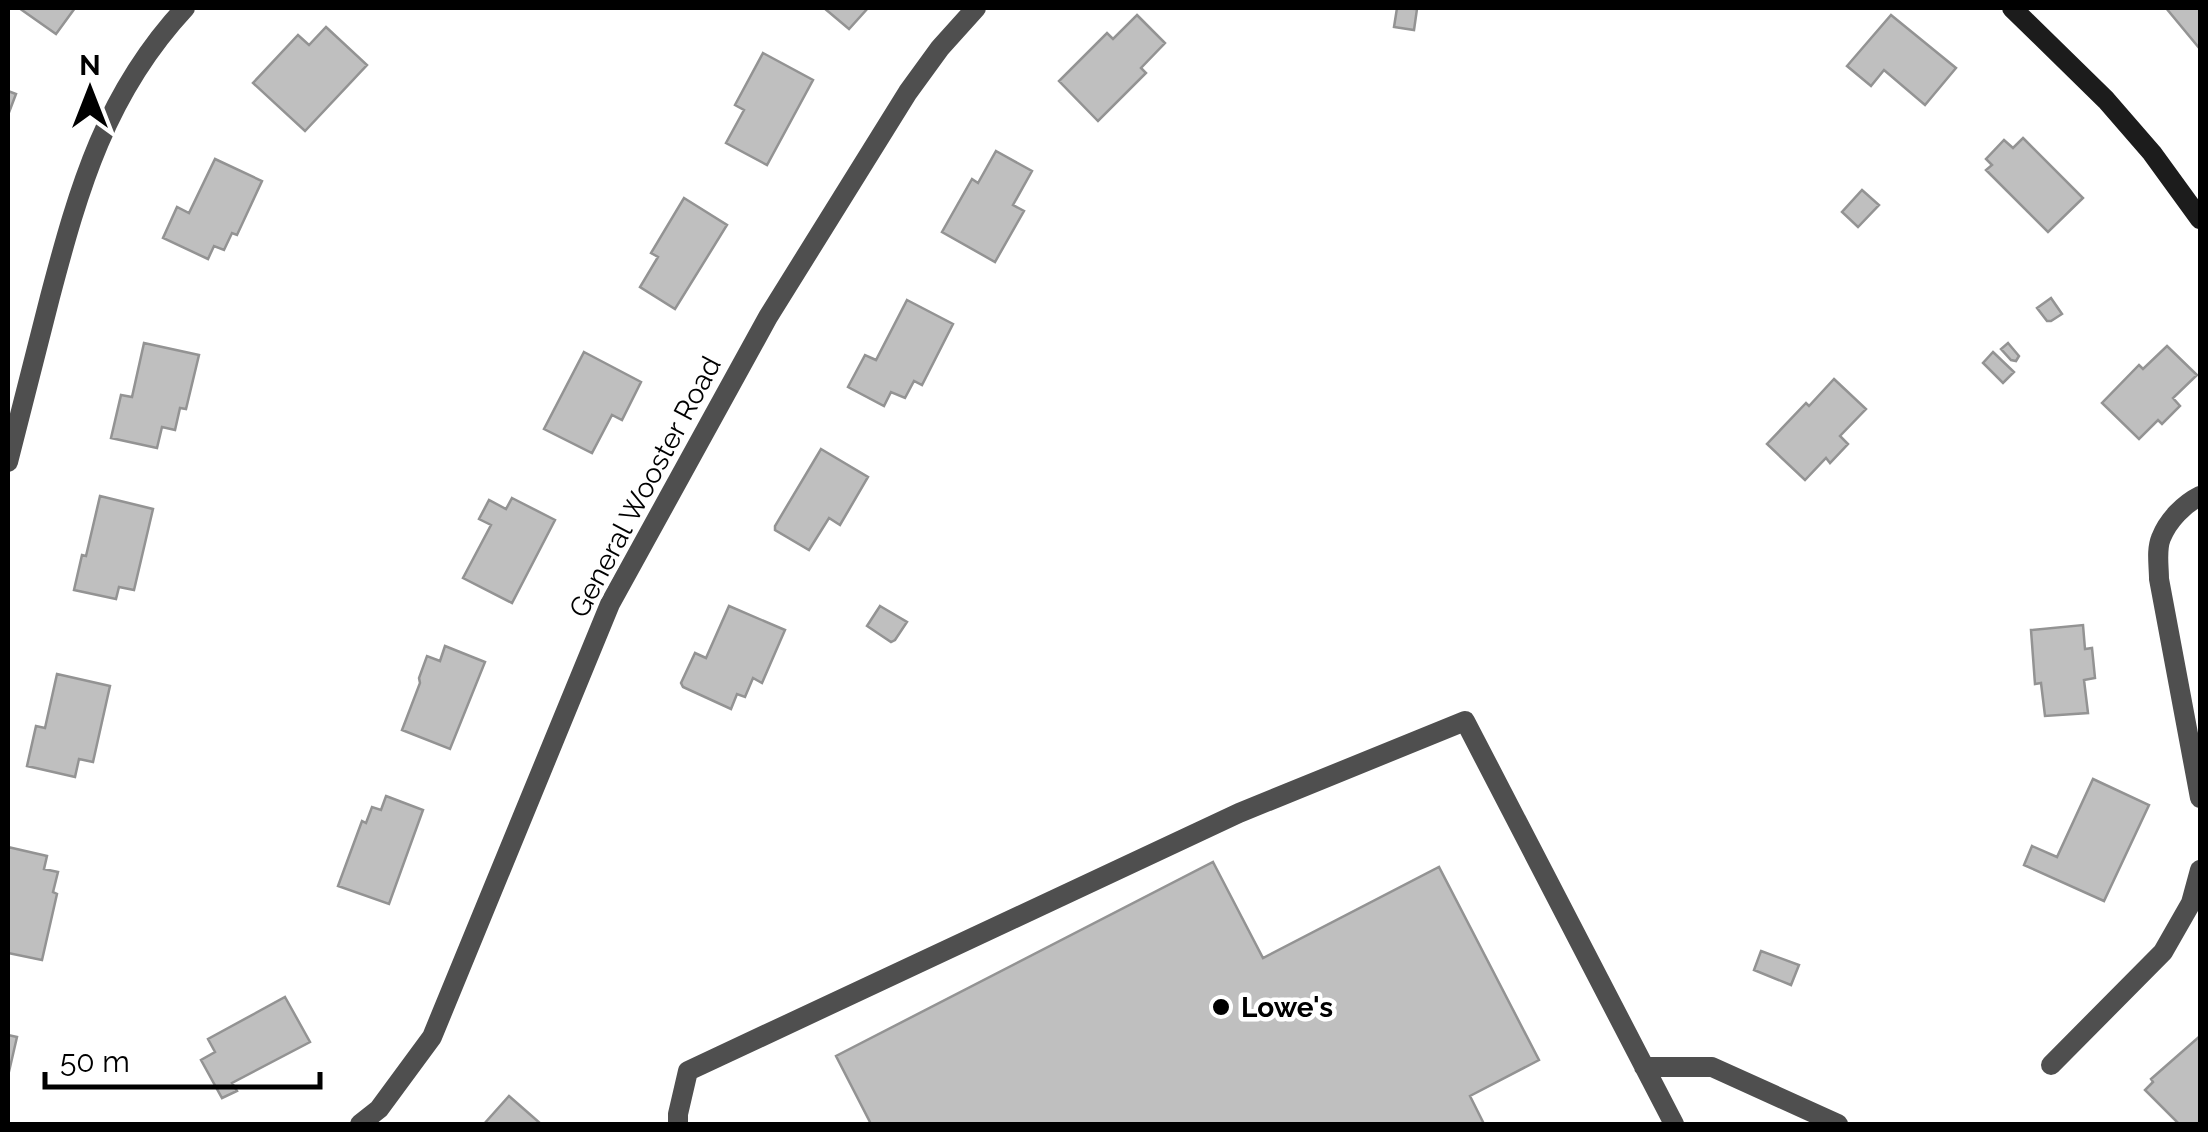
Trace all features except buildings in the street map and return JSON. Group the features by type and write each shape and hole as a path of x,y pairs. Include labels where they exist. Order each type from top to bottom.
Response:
{"street":[{"path":"8,462 70,219 90,160 128,83 186,8"},
{"name":"General Wooster Road","path":"360,1124 379,1109 432,1036 610,604 749,351 908,92 976,8"},
{"path":"2012,8 2106,100 2152,153 2200,219"},
{"path":"2200,496 2173,519 2160,539 2158,558 2200,798"},
{"path":"678,1124 688,1071 1239,813 1465,722 1674,1124"},
{"path":"2051,1065 2163,952 2191,903 2200,870"},
{"path":"1644,1067 1712,1067 1838,1124"}],"place":[{"name":"Lowe's","path":"1221,1007"}]}
